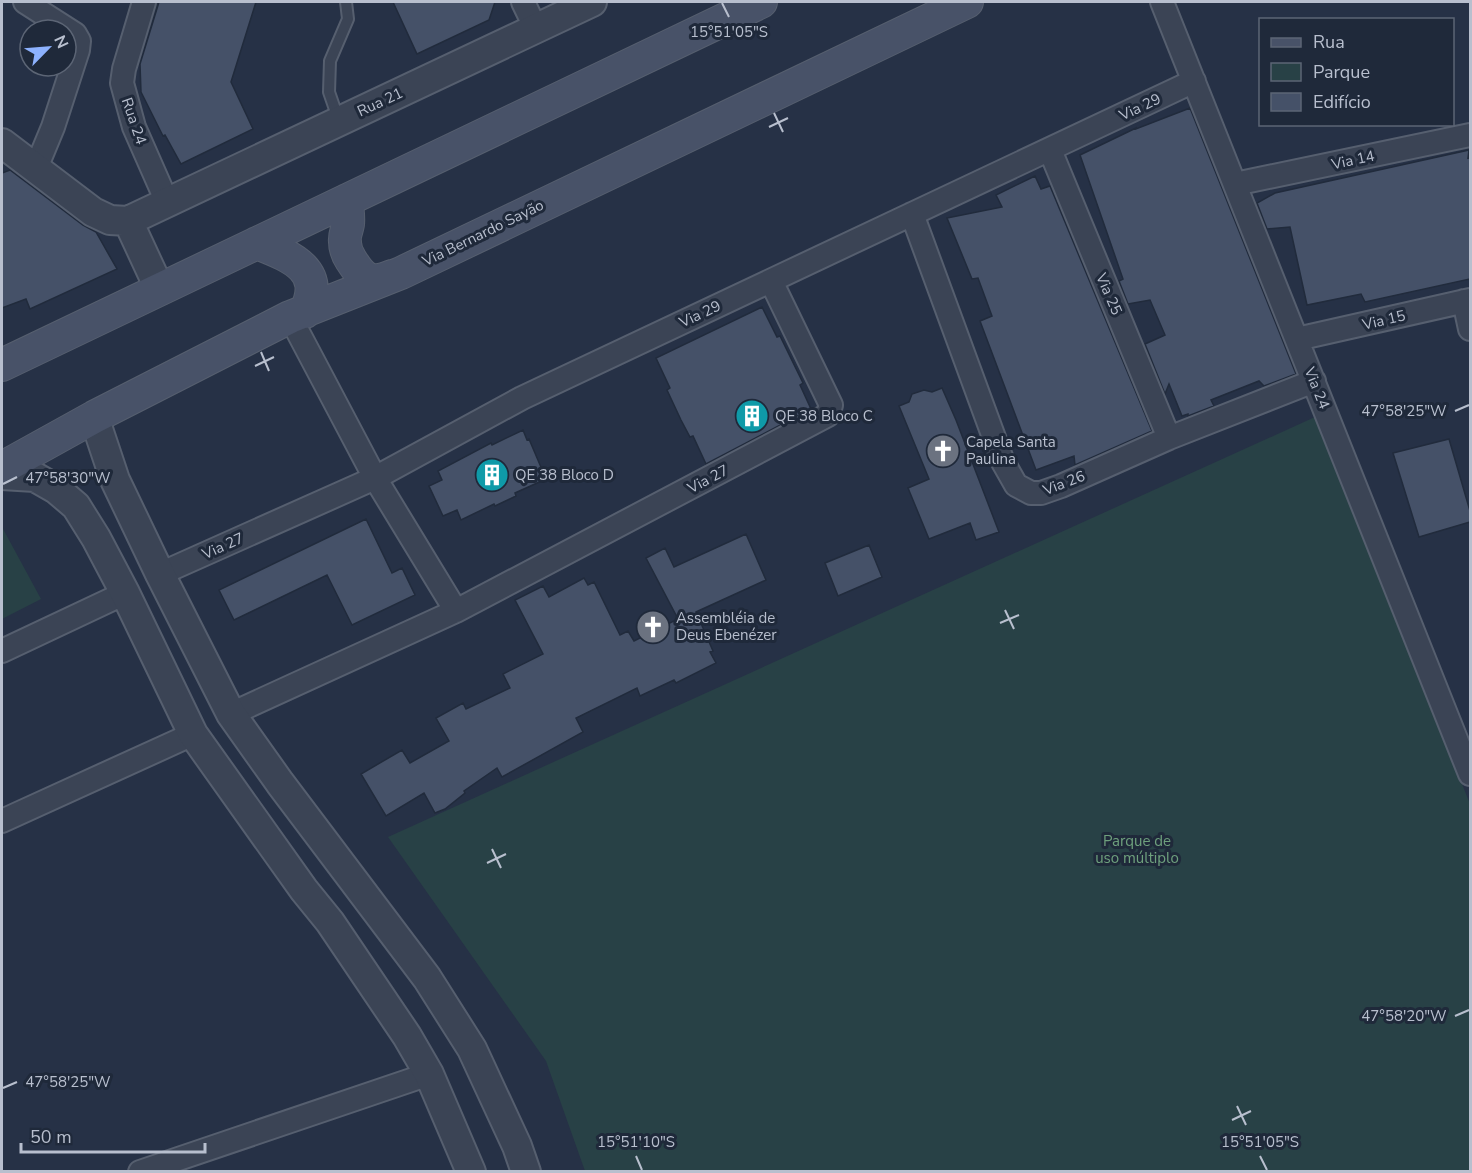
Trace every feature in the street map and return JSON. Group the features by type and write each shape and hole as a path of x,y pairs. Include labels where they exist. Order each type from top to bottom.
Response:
{"main road":[{"path":"2,366 761,2"},
{"name":"Via Bernardo Sayão","path":"2,468 94,417 297,314 401,273 967,2"},
{"path":"347,200 348,223 345,244 347,253 357,271 362,276 380,281 401,273"},
{"path":"257,243 295,259 306,272 312,286 311,300 297,314"}],"street":[{"path":"25,2 75,34 79,41 53,127 36,168"},
{"name":"Rua 24","path":"144,2 122,83 134,127 167,202"},
{"path":"523,2 536,29"},
{"name":"Rua 21","path":"128,220 592,2"},
{"name":"Via 24","path":"1162,2 1469,768"},
{"name":"Via 29","path":"375,478 522,398 1194,81"},
{"name":"Via 14","path":"1235,184 1470,135"},
{"path":"2,143 93,212 110,220 128,220 160,290"},
{"name":"Via 25","path":"1050,150 1169,438"},
{"name":"Via 26","path":"912,214 1003,462 1016,484 1032,493 1061,486 1169,438 1314,381"},
{"name":"Via 27","path":"231,714 456,610 828,415 831,405 771,281"},
{"path":"1467,301 1470,328"},
{"name":"Via 15","path":"1297,339 1467,301"},
{"path":"297,314 375,478 456,610"},
{"path":"94,417 115,480 231,714 427,978 472,1049 517,1146 526,1172"},
{"path":"2,475 35,477 56,489 76,506 125,593 193,734 386,1002 429,1074 471,1172"},
{"name":"Via 27","path":"160,574 375,478"},
{"path":"2,651 125,593"},
{"path":"2,821 193,734"},
{"path":"304,890 340,862"},
{"path":"330,922 343,904 363,893"},
{"path":"140,1172 429,1074"}],"lane":[{"path":"339,122 329,92 330,61 348,20 346,2"}],"green space":[{"name":"Parque de uso múltiplo","path":"1315,417 1470,804 1470,1171 585,1171 546,1061 388,837"},
{"path":"2,527 41,599 2,619"}],"building":[{"path":"159,2 256,2 231,82 253,129 181,164 165,135 163,136 141,92 140,64"},
{"path":"393,2 495,2 489,20 417,54"},
{"path":"1190,108 1296,374 1264,386 1259,381 1211,400 1214,406 1182,416 1169,384 1165,394 1145,344 1165,335 1150,300 1128,304 1119,281 1123,279 1080,155 1136,128"},
{"path":"1469,150 1470,279 1365,302 1361,294 1307,305 1290,227 1267,229 1257,203 1275,193"},
{"path":"10,170 83,225 96,232 117,269 30,309 26,299 2,308 2,173"},
{"path":"1035,176 1041,189 1050,186 1152,431 1075,465 1074,456 1036,470 980,321 992,316 978,278 972,279 947,218 1002,207 996,195"},
{"path":"762,307 777,337 780,336 803,383 800,385 811,409 706,464 693,436 690,437 681,420 656,358"},
{"path":"942,388 999,532 976,540 970,523 929,539 908,488 929,479 899,406 909,402 912,394 924,390 932,392"},
{"name":"QE 38 Bloco D","path":"523,430 546,479 515,493 516,496 461,520 457,510 443,516 429,486 442,480 438,471 491,443 492,445"},
{"path":"1449,439 1470,511 1470,522 1419,537 1393,453"},
{"path":"366,519 392,573 402,568 415,595 352,625 327,575 234,620 219,590"},
{"path":"746,534 766,580 696,612 716,663 676,683 674,680 640,696 637,688 576,718 583,732 502,777 497,768 464,791 465,793 445,809 435,813 424,793 386,816 361,774 402,750 410,763 449,741 436,718 463,703 466,709 510,688 503,674 543,654 515,600 543,586 549,597 584,578 588,585 594,582 620,635 628,631 634,641 678,619 646,558 665,548 674,567"},
{"path":"869,545 882,577 838,596 825,563"}],"place":[{"name":"QE 38 Bloco C","path":"752,416"},
{"name":"Capela Santa Paulina","path":"943,451"},
{"name":"QE 38 Bloco D","path":"492,475"},
{"name":"Assembléia de Deus Ebenézer","path":"653,627"}]}
